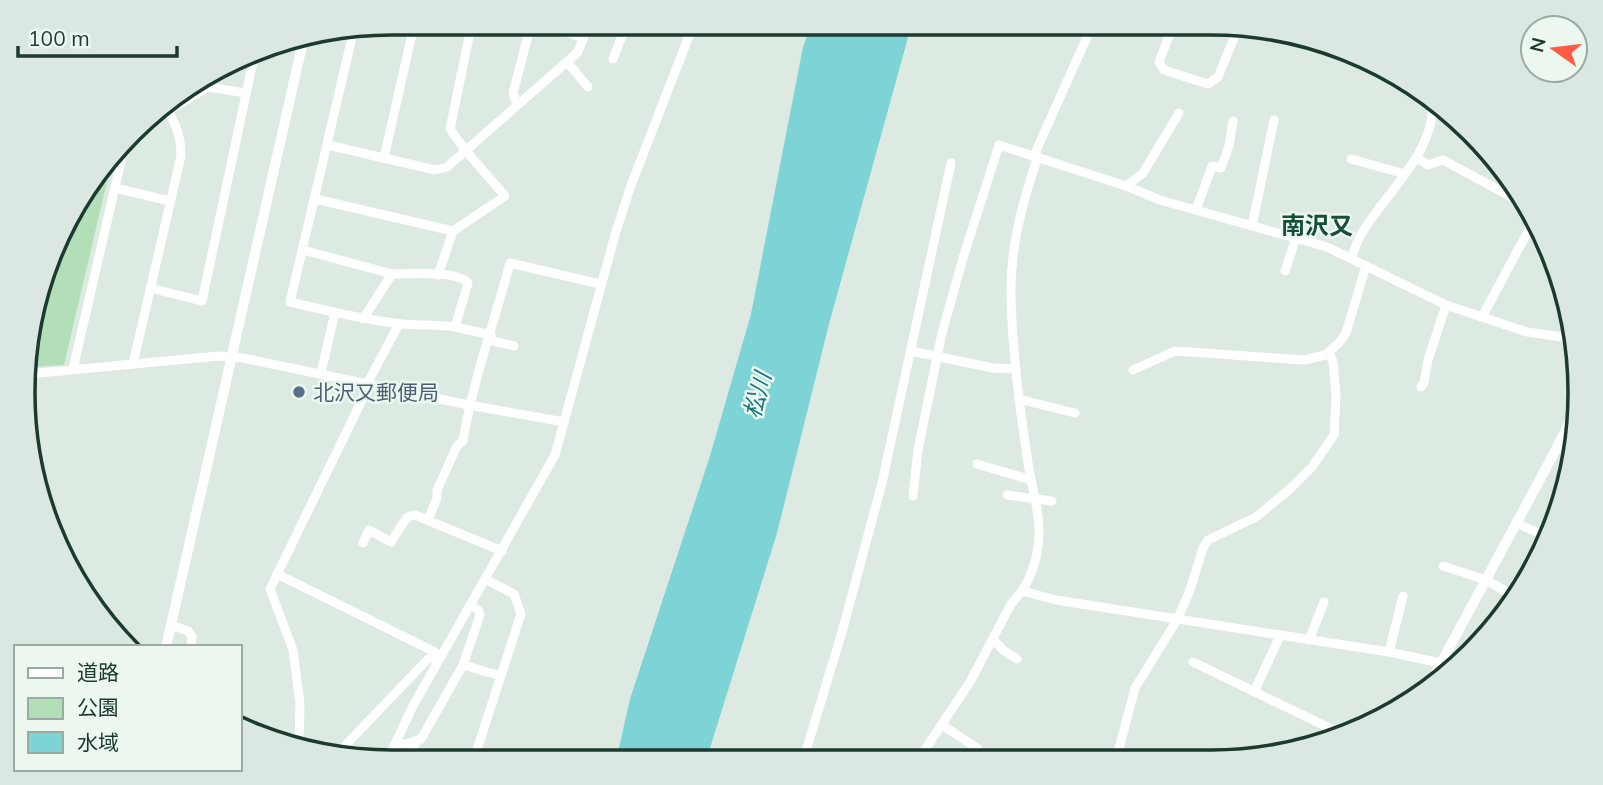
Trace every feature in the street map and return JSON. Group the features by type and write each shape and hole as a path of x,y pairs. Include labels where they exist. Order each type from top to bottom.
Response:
{"street":[{"path":"383,158 408,35"},
{"path":"438,275 453,231 506,196 450,129 469,35"},
{"path":"517,106 513,93 528,35"},
{"path":"574,35 583,38"},
{"path":"328,145 442,169 578,52 584,35"},
{"path":"613,59 622,35"},
{"path":"392,750 412,706 555,455 600,284 630,188 688,35"},
{"path":"925,750 970,682 1011,604 1022,592 1034,565 1039,534 1016,369 1011,292 1013,248 1017,225 1037,159 1035,151 1088,35"},
{"path":"1169,35 1159,62 1164,70 1208,84 1218,78 1235,36"},
{"path":"352,37 290,302 363,319 455,327 514,346"},
{"path":"166,645 302,47"},
{"path":"567,62 588,87"},
{"path":"150,288 202,301 252,64"},
{"path":"204,89 208,87 246,93"},
{"path":"133,364 181,156 181,139 176,122 170,113"},
{"path":"1126,186 1143,173 1179,113"},
{"path":"1351,258 1361,234 1416,157 1433,113"},
{"path":"1252,226 1274,120"},
{"path":"1196,210 1212,166 1221,168 1229,146 1233,121"},
{"path":"913,496 918,450 937,356 962,258 999,145 1126,186 1160,200 1327,247 1446,305 1527,332 1563,337"},
{"path":"1416,157 1428,165 1443,160 1505,190"},
{"path":"1351,159 1405,174"},
{"path":"72,369 121,161"},
{"path":"806,750 842,632 878,497 951,163"},
{"path":"115,188 170,201"},
{"path":"315,199 453,231"},
{"path":"1483,316 1529,230"},
{"path":"1285,271 1296,238"},
{"path":"303,250 392,274 464,278 468,283 455,327"},
{"path":"428,520 437,498 437,490 457,446 463,441 469,405 510,263 600,284"},
{"path":"1133,370 1175,351 1304,360 1329,352 1346,333 1366,266"},
{"path":"363,319 392,274"},
{"path":"1421,387 1446,305"},
{"path":"321,373 335,312"},
{"path":"299,738 300,704 293,650 270,593 364,396 368,382 399,324"},
{"path":"911,351 993,368 1016,369"},
{"path":"1119,750 1135,688 1177,621 1190,590 1198,559 1208,540 1265,510 1312,467 1334,435 1336,395 1333,362 1329,352"},
{"path":"36,373 219,356 321,373 469,405 564,422"},
{"path":"1019,398 1075,413"},
{"path":"1022,592 1177,621 1389,652 1441,664 1566,431"},
{"path":"977,464 1031,480"},
{"path":"1007,495 1052,501"},
{"path":"363,543 369,530 391,542 407,517 415,515 502,551"},
{"path":"1516,523 1539,533"},
{"path":"1443,566 1486,580 1507,592"},
{"path":"277,574 433,651 440,657"},
{"path":"477,750 521,614 514,594 485,579"},
{"path":"1389,652 1403,596"},
{"path":"1309,640 1324,602"},
{"path":"395,744 421,739 463,665 480,615 478,610 470,605"},
{"path":"171,625 188,631 192,636 191,645"},
{"path":"1254,692 1280,636"},
{"path":"993,639 1017,659"},
{"path":"344,747 428,659 440,657"},
{"path":"1193,662 1331,729"},
{"path":"463,665 501,676"},
{"path":"942,725 977,748"},
{"path":"412,750 417,740"}],"green space":[{"path":"108,176 64,365 36,367 47,300 72,234"}],"water":[{"name":"松川","path":"808,35 909,35 829,324 777,533 709,750 618,750 630,699 710,456 751,314"}],"place":[{"name":"北沢又郵便局","path":"299,392"}],"district":[{"name":"南沢又","path":"1317,225"}]}
